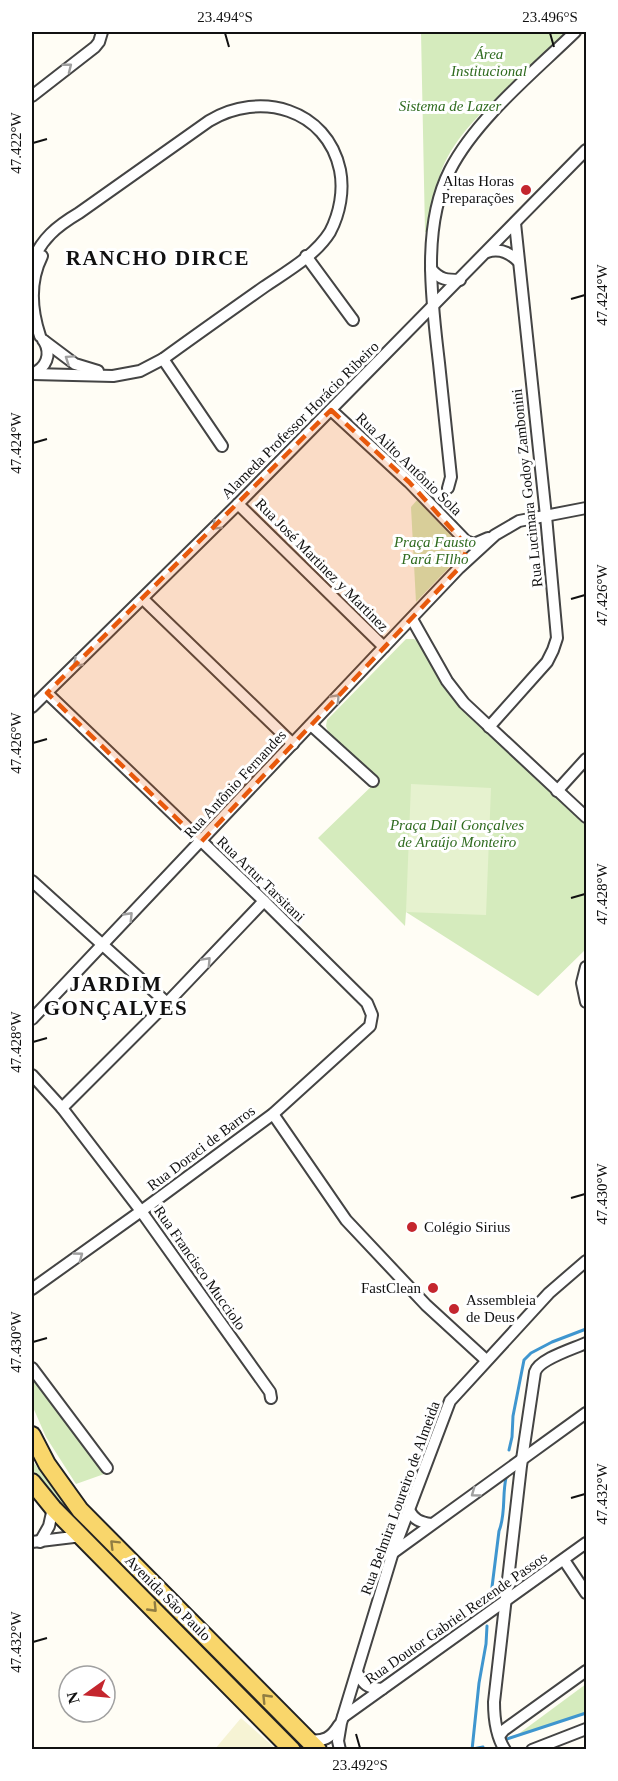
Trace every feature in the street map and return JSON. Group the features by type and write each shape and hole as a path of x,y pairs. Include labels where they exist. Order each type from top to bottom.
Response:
{"main road":[{"name":"Avenida São Paulo","path":"32,1435 47,1464 80,1510 312,1744"},
{"path":"32,1449 35,1456 47,1464"},
{"name":"Avenida São Paulo","path":"32,1482 53,1508 292,1749"}],"street":[{"path":"448,488 450,477 431,270 435,216 442,189 450,170 474,133 496,108 575,32"},
{"path":"32,96 95,47 102,34"},
{"path":"32,263 41,244 63,222 221,113 232,109 271,106 298,114 316,126 327,138 337,157 343,185 338,212 329,232 306,256 163,359 140,371 113,376 32,374"},
{"name":"Alameda Professor Horácio Ribeiro","path":"32,707 238,504 586,150"},
{"path":"572,165 586,167"},
{"path":"32,374 46,362 48,351 37,332 32,304 34,273 48,245 79,213"},
{"name":"Rua Lucimara Godoy Zambonini","path":"489,727 547,662 557,638 515,224"},
{"path":"487,252 499,250 519,261"},
{"path":"306,256 353,320"},
{"path":"431,270 442,279 460,280"},
{"path":"37,332 75,364 92,370 140,371"},
{"path":"163,359 222,446"},
{"name":"Rua Ailto Antônio Sola","path":"330,410 409,482 466,541"},
{"name":"Rua José Martinez y Martinez","path":"238,504 384,647"},
{"name":"Rua Antônio Fernandes","path":"32,1019 459,568 502,529 519,521 586,508"},
{"name":"Rua Antônio Fernandes","path":"466,541 474,544 495,535"},
{"name":"Rua Antônio Fernandes","path":"459,568 468,550 466,541"},
{"path":"143,599 293,744"},
{"path":"412,619 447,681 464,703 586,817"},
{"name":"Rua Artur Tarsitani","path":"47,693 264,901 367,1004 372,1015"},
{"path":"311,724 373,781"},
{"path":"558,791 586,759"},
{"path":"32,881 167,1003"},
{"path":"62,1108 167,1003 264,901"},
{"path":"586,967 582,983 586,1002"},
{"name":"Rua Doraci de Barros","path":"32,1289 273,1114 370,1026 372,1015"},
{"name":"Rua Francisco Mucciolo","path":"32,1075 62,1108 141,1211 270,1392 271,1398"},
{"path":"273,1114 346,1220 426,1305 486,1360"},
{"name":"Rua Belmira Loureiro de Almeida","path":"340,1749 338,1741 342,1720 393,1552 450,1401 549,1293 586,1261"},
{"path":"506,1749 500,1741 494,1719 494,1702 522,1459 536,1369 542,1363 586,1343"},
{"path":"32,1368 107,1468"},
{"path":"393,1552 586,1413"},
{"path":"36,1542 49,1526 53,1508"},
{"path":"409,1510 417,1520 431,1524"},
{"path":"36,1542 82,1536"},
{"name":"Rua Doutor Gabriel Rezende Passos","path":"342,1720 586,1543"},
{"path":"564,1560 586,1593"},
{"path":"500,1735 586,1671"},
{"path":"357,1672 361,1682 366,1686 382,1689"},
{"path":"312,1744 328,1739 342,1720"},
{"path":"532,1749 586,1729"}],"highlighted area":[{"path":"331,410 409,482 468,547 459,568 201,842 47,693"}],"shaded area":[{"path":"241,1718 276,1749 215,1749"}],"green space":[{"path":"421,32 566,32 462,134 439,177 429,233 425,232"},
{"name":"Praça Fausto Pará FIlho","path":"417,500 458,543 461,551 459,557 416,602 411,507"},
{"name":"Praça Dail Gonçalves de Araújo Monteiro","path":"406,639 414,639 422,645 450,691 470,715 586,826 586,949 538,996 406,912 405,926 318,838 379,779 329,734 326,726 327,720"},
{"path":"411,784 491,788 486,915 406,912"},
{"path":"32,1379 58,1407 107,1473 76,1484 46,1437 32,1405"},
{"path":"32,1460 69,1511 92,1530 312,1749 303,1749 86,1532 32,1469"},
{"path":"586,1684 586,1712 513,1738"}],"waterway":[{"path":"509,1450 524,1360 531,1353 552,1342 586,1329"},
{"path":"491,1595 506,1478"},
{"path":"472,1750 487,1626"},
{"path":"507,1739 586,1713"},
{"path":"473,1749 483,1747"}],"place":[{"name":"Altas Horas Preparações","path":"526,190"},
{"name":"Colégio Sirius","path":"412,1227"},
{"name":"FastClean","path":"433,1288"},
{"name":"Assembleia de Deus","path":"454,1309"}],"district":[{"name":"RANCHO DIRCE","path":"158,258"},
{"name":"JARDIM GONÇALVES","path":"116,996"}],"park label":[{"name":"Área Institucional","path":"489,62"},
{"name":"Sistema de Lazer","path":"450,106"}]}
